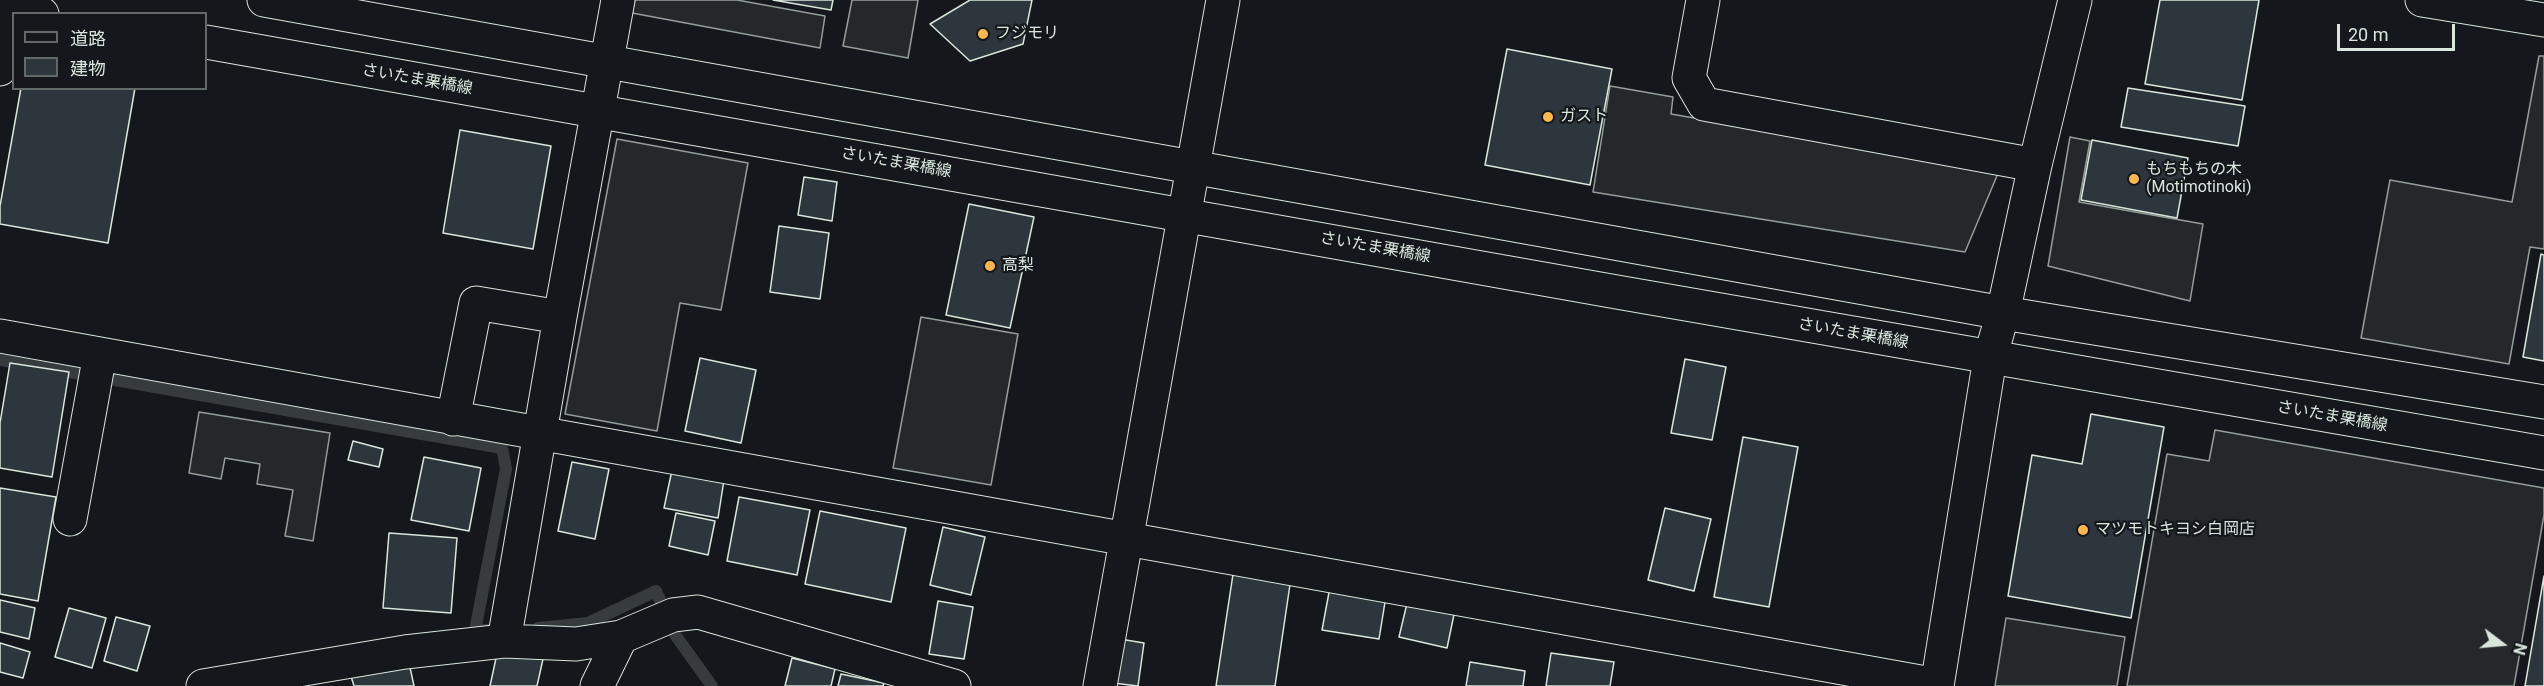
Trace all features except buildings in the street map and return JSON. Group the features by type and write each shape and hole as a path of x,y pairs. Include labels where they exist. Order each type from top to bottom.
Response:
{"street":[{"path":"264,0 2003,313 2544,402"},
{"path":"505,634 618,0"},
{"path":"1100,686 1128,539 1222,0"},
{"path":"1703,0 1689,78 1704,104 2035,165"},
{"path":"0,336 1937,686 1990,358 2003,313 2035,165 2075,0"},
{"path":"2439,1 2544,20"},
{"path":"0,69 12,22"},
{"name":"さいたま栗橋線","path":"207,42 1990,358 2544,453"},
{"path":"453,419 476,303 560,317"},
{"path":"70,519 100,354"},
{"path":"203,686 505,634 576,644 621,637 673,615 698,612 954,686"},
{"path":"597,686 621,637"}],"shaded area":[{"path":"635,0 737,0 825,16 820,48 632,13"},
{"path":"852,0 918,0 908,58 843,46"},
{"path":"2539,56 2544,56 2544,249 2530,247 2509,364 2361,338 2390,180 2512,202"},
{"path":"1610,86 1673,97 1671,114 1999,171 1965,252 1593,192"},
{"path":"2070,137 2090,141 2079,202 2203,224 2190,301 2048,266"},
{"path":"617,139 748,163 721,310 680,303 657,431 565,414"},
{"path":"921,317 1018,334 991,485 893,468"},
{"path":"199,412 330,433 313,541 285,536 293,490 257,484 260,464 225,458 221,479 189,473"},
{"path":"2215,430 2544,488 2544,515 2514,686 2127,686 2167,454 2209,461"},
{"path":"2006,618 2125,637 2117,686 1995,686"}],"waterway":[{"path":"0,360 502,448 506,469 475,631 488,630"},
{"path":"538,628 588,623 656,591 676,636 712,686"}],"place":[{"name":"フジモリ","path":"983,34"},
{"name":"ガスト","path":"1548,117"},
{"name":"もちもちの木 (Motimotinoki)","path":"2134,179"},
{"name":"高梨","path":"990,266"},
{"name":"マツモトキヨシ白岡店","path":"2083,530"}]}
